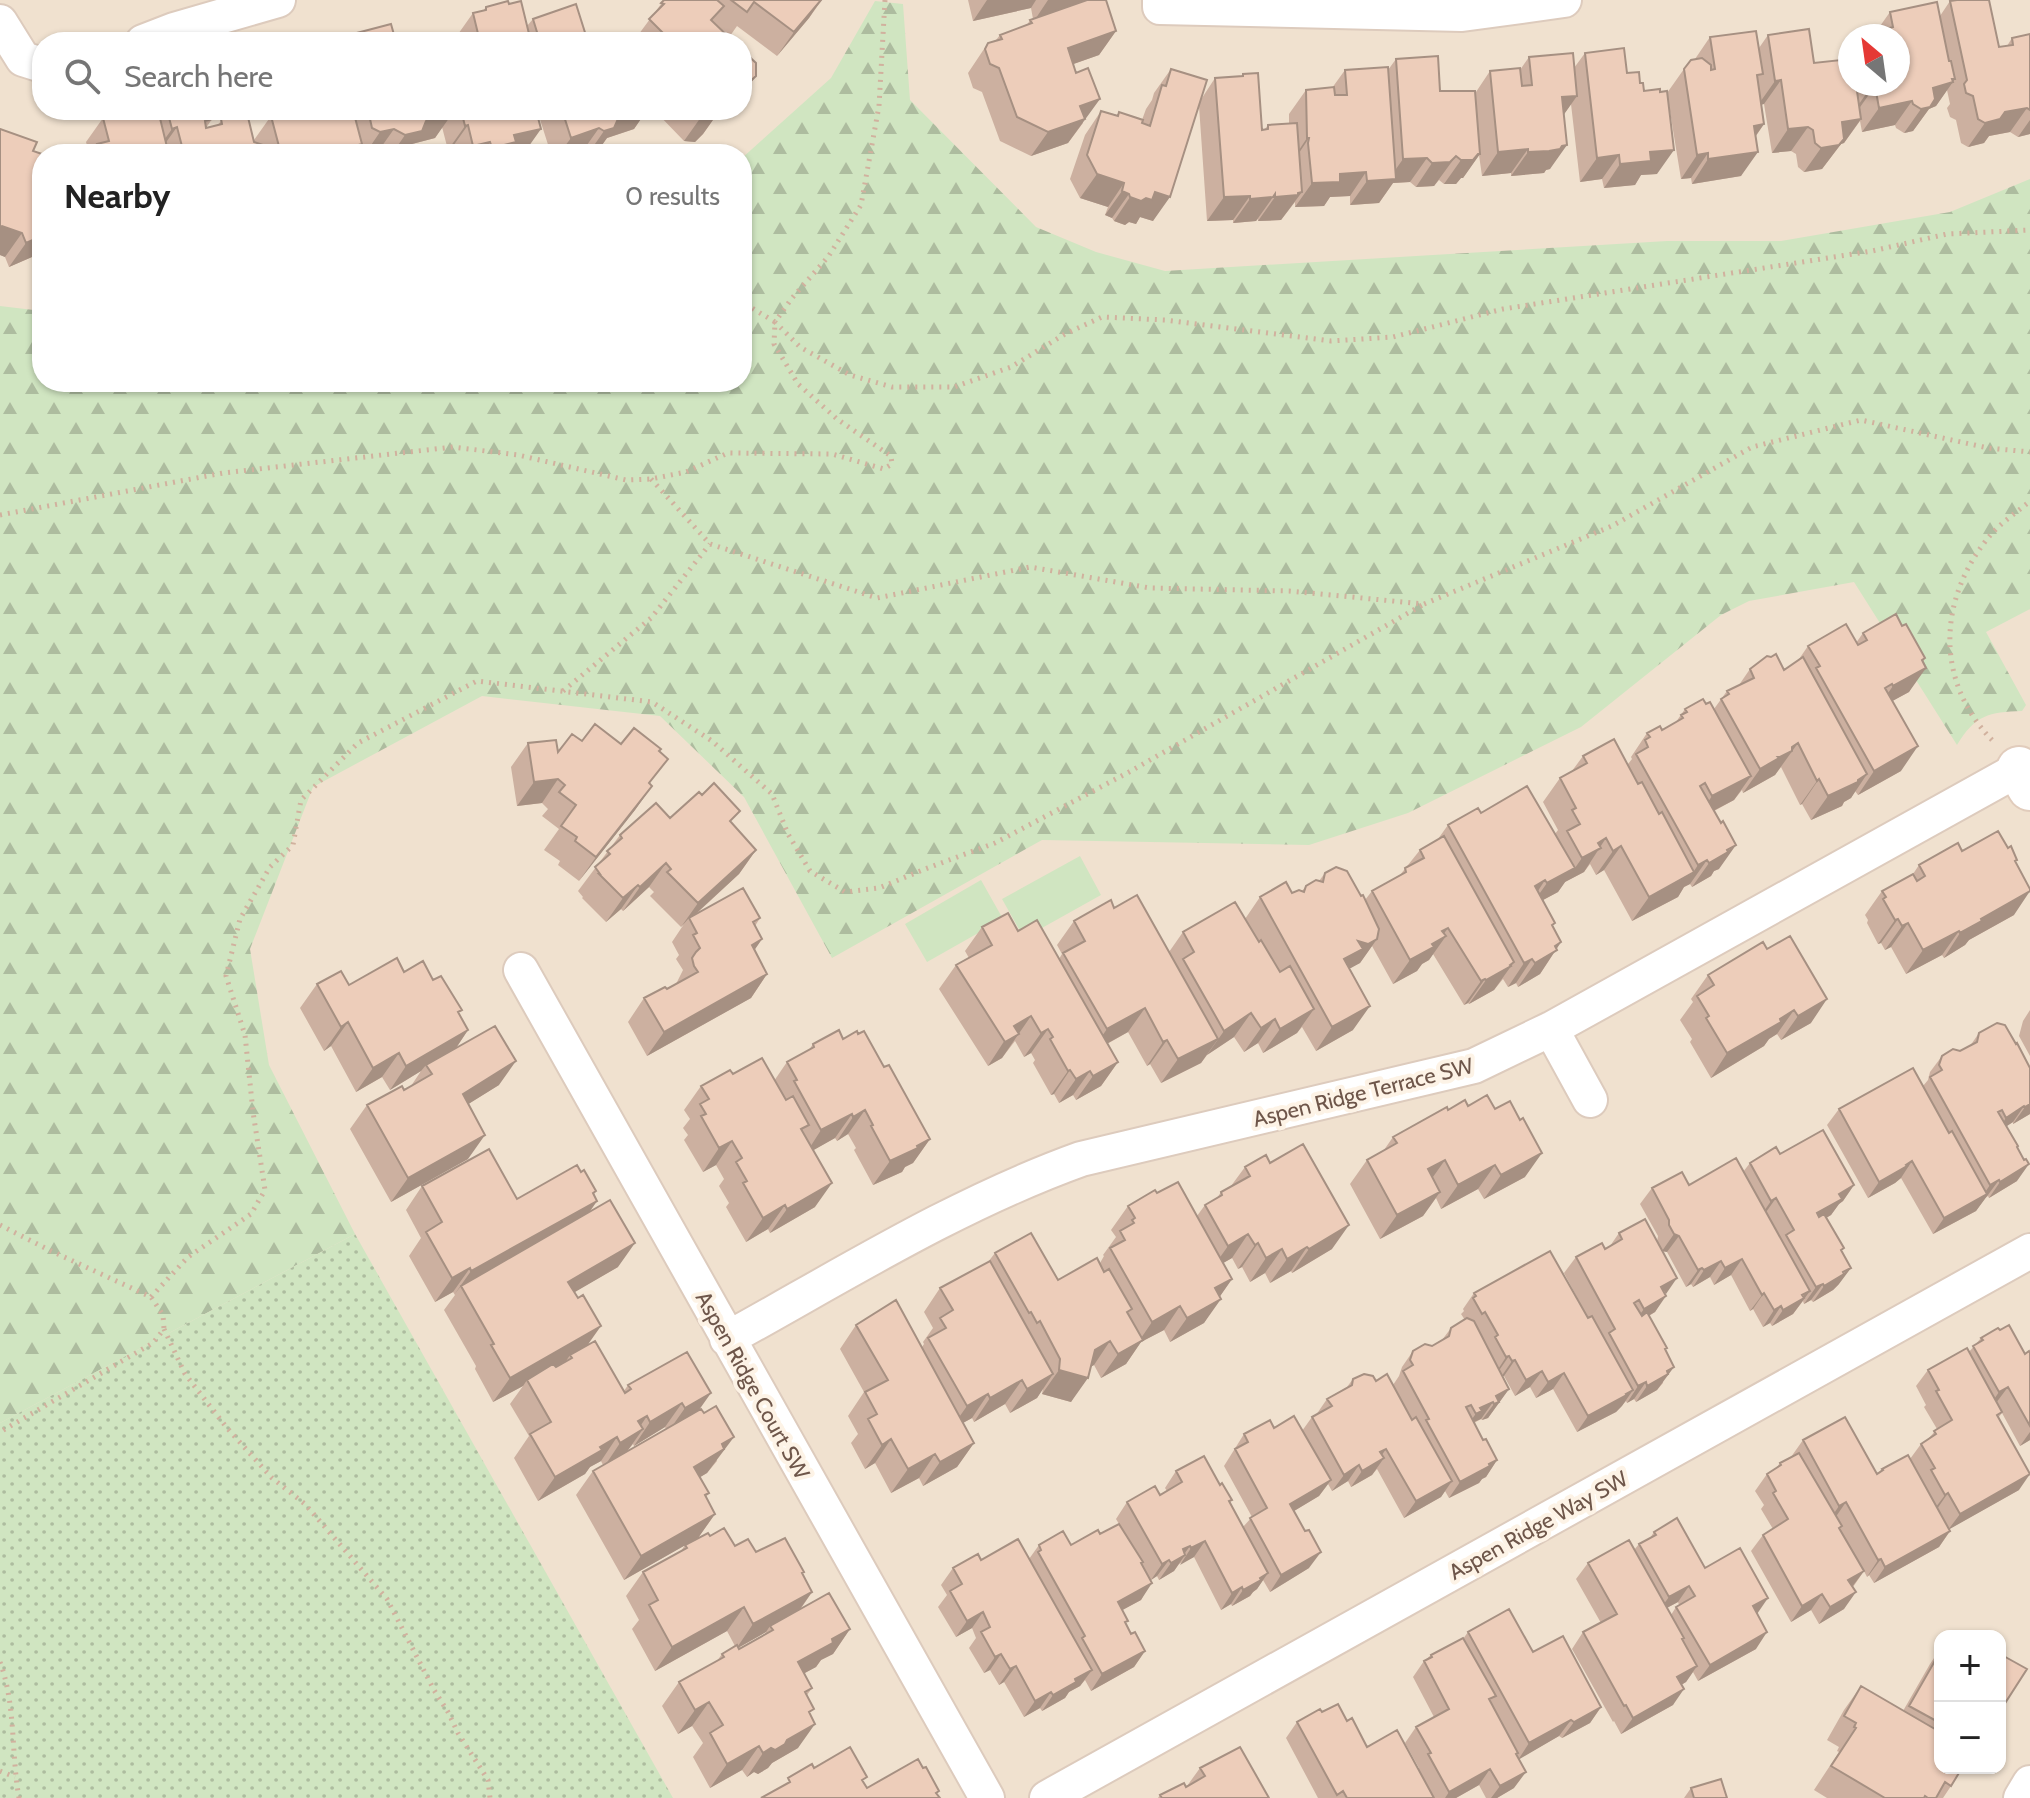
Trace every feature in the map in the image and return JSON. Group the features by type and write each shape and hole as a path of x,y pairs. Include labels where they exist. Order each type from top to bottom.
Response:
{"street":[{"path":"169,32 278,0"},
{"path":"1160,0 1160,7 1462,14 1564,0"},
{"path":"0,22 23,59 32,62"},
{"name":"Aspen Ridge Terrace SW","path":"727,1339 965,1207 1032,1176 1081,1159 1474,1066 1551,1029 2025,779"},
{"name":"Aspen Ridge Court SW","path":"521,970 987,1798"},
{"path":"1551,1029 1590,1100"},
{"name":"Aspen Ridge Way SW","path":"1047,1798 2030,1251"},
{"path":"2021,1798 2030,1783"}],"path":[{"path":"0,515 223,473 453,447 518,455 626,480 686,472 728,453 832,454 884,469 892,464 891,456 837,419 798,384 774,344 775,322 828,257 861,205 879,106 885,0"},
{"path":"752,308 775,322 800,347 850,375 892,387 954,387 1011,367 1065,334 1102,317 1165,320 1331,341 1393,337 1503,309 1872,251 1947,234 2030,230"},
{"path":"151,1297 188,1257 251,1214 265,1190 245,1035 226,976 240,919 270,867 293,845 301,800 358,743 477,681 652,702 712,741 772,794 788,834 810,871 845,892 879,888 995,843 1129,772 1424,604 1612,526 1752,447 1861,420 1988,448 2030,452"},
{"path":"651,479 710,544 877,598 1030,567 1150,588 1289,591 1424,604"},
{"path":"2025,779 1976,724 1957,688 1949,651 1953,607 1968,569 1989,537 2030,501"},
{"path":"563,692 651,618 710,544"},
{"path":"0,1225 151,1297 163,1315 164,1329 185,1374 227,1428 272,1478 305,1504 387,1599 434,1690 488,1780 490,1798"},
{"path":"0,1432 153,1343 164,1329"},
{"path":"0,1662 11,1710 19,1798"},
{"path":"0,1771 15,1777"}],"shaded area":[{"path":"0,0 2030,0 2030,1798 0,1798"}],"green space":[{"path":"875,1 903,4 910,100 1036,227 1096,252 1165,271 1667,241 1781,241 1950,212 2030,179 2030,609 1986,632 2026,705 2022,711 1992,714 1977,721 1957,745 1854,582 1749,601 1721,615 1581,727 1408,813 1309,845 1042,840 832,958 744,797 660,716 482,696 313,787 250,949 269,1065 355,1234 0,1423 0,306 32,310 32,392 752,392 752,149 831,78"},
{"path":"1080,856 1101,895 1024,938 1002,899"},
{"path":"981,880 1003,919 927,962 905,924"},
{"path":"355,1234 673,1798 0,1798 0,1423"}],"building":[{"path":"664,0 717,0 724,6 711,20 724,32 662,32 649,19 664,4 661,3"},
{"path":"731,0 821,0 794,32 754,2 747,12"},
{"path":"1087,0 1106,0 1116,31 1068,48 1076,73 1088,68 1100,99 1080,106 1085,119 1048,132 1017,117 999,68 990,64 985,49 988,43 1002,39 1000,35 1032,23 1030,20"},
{"path":"1989,0 1999,47 2013,45 2012,38 2030,34 2030,110 2005,112 2000,119 1985,123 1978,119 1973,96 1966,93 1964,84 1967,80 1950,1"},
{"path":"521,1 529,32 478,32 473,13 486,10 486,7"},
{"path":"1937,2 1955,79 1933,88 1935,99 1930,107 1921,109 1912,101 1879,108 1877,96 1910,96 1910,24 1892,24 1890,12"},
{"path":"576,4 585,32 537,32 533,19"},
{"path":"391,24 393,32 360,32"},
{"path":"1809,29 1814,63 1838,60 1838,96 1858,96 1861,119 1842,122 1844,139 1839,145 1821,148 1815,143 1813,130 1808,127 1788,129 1781,80 1775,81 1768,35"},
{"path":"1756,31 1763,74 1757,75 1764,124 1754,126 1758,152 1708,159 1708,153 1697,155 1684,69 1691,60 1702,58 1711,65 1711,70 1715,69 1710,37"},
{"path":"1624,48 1627,73 1639,72 1644,91 1667,91 1674,150 1650,152 1651,161 1620,164 1619,155 1597,158 1585,53"},
{"path":"1573,53 1577,96 1562,97 1567,145 1549,151 1528,152 1528,149 1498,152 1490,71 1520,68 1522,86 1532,85 1529,57"},
{"path":"1438,56 1440,91 1475,91 1480,154 1473,160 1461,160 1456,156 1450,162 1432,163 1427,158 1403,159 1396,59"},
{"path":"752,59 756,63 756,76 752,80"},
{"path":"1388,67 1396,179 1367,181 1366,172 1340,174 1340,182 1312,183 1306,90 1334,87 1335,95 1347,95 1345,70"},
{"path":"1171,69 1207,80 1170,197 1155,192 1152,200 1146,198 1141,201 1122,191 1124,183 1097,174 1087,155 1101,111 1118,116 1119,112 1143,120 1142,123 1150,126 1162,85 1166,86"},
{"path":"1258,73 1262,130 1268,129 1268,125 1297,123 1302,192 1298,195 1275,197 1275,194 1273,197 1250,199 1250,196 1224,197 1215,78"},
{"path":"104,120 160,120 166,144 97,144 109,141"},
{"path":"170,120 208,120 205,121 206,128 222,124 221,120 249,120 254,142 260,144 181,144 177,127 172,129"},
{"path":"272,120 356,120 362,144 278,144"},
{"path":"370,120 430,120 426,121 422,131 405,135 394,129 380,132 372,128"},
{"path":"464,120 539,120 541,129 514,135 516,142 508,144 473,144 468,125 465,126"},
{"path":"565,120 618,120 614,128 604,131 599,128 571,138"},
{"path":"0,129 37,142 32,144 32,240 26,243 22,233 0,227"},
{"path":"1896,614 1902,626 1906,624 1925,658 1922,660 1926,668 1885,688 1918,746 1874,771 1816,668 1820,666 1808,646 1846,624 1858,645 1867,640 1863,633"},
{"path":"1776,654 1784,670 1803,657 1867,774 1858,782 1828,796 1798,743 1792,751 1760,769 1721,699 1729,694 1727,691 1754,678 1750,669 1767,656"},
{"path":"1703,699 1706,704 1710,702 1751,776 1712,796 1705,783 1700,786 1736,845 1709,863 1707,860 1698,865 1636,754 1648,747 1645,740 1650,737 1647,733 1660,726 1662,730 1683,718 1681,715 1687,712 1685,709"},
{"path":"595,724 621,744 634,728 661,749 659,751 668,759 649,783 652,786 596,857 561,826 576,805 559,792 565,785 558,779 534,782 528,743 556,740 558,752 572,734 582,741"},
{"path":"1614,739 1638,784 1642,782 1659,814 1662,812 1694,872 1649,897 1621,846 1613,851 1606,838 1598,843 1601,848 1582,858 1567,831 1580,824 1572,810 1576,808 1560,778 1587,763 1583,756"},
{"path":"714,783 740,811 730,821 756,850 698,903 667,872 671,869 666,863 623,898 599,874 595,867 610,854 607,851 656,803 670,818"},
{"path":"1527,786 1575,868 1535,886 1555,923 1552,925 1561,942 1555,946 1557,950 1535,963 1532,959 1524,963 1448,825 1478,808 1481,813"},
{"path":"1998,831 2008,848 2011,846 2030,891 1982,921 1923,950 1908,923 1902,926 1898,919 1895,920 1882,891 1913,874 1917,881 1925,876 1919,865 1958,843 1962,851"},
{"path":"1444,836 1514,962 1486,980 1481,981 1448,928 1442,931 1446,936 1432,944 1434,947 1410,960 1372,891 1406,872 1405,868 1424,858 1420,850"},
{"path":"1336,867 1347,871 1363,895 1379,929 1377,939 1368,944 1358,941 1363,949 1344,959 1370,1006 1332,1027 1260,897 1286,882 1292,893 1299,890 1304,892 1306,886 1316,880 1323,882 1325,873"},
{"path":"743,888 760,918 753,922 762,939 752,945 767,974 664,1032 644,998 698,972 692,958 700,948 689,918"},
{"path":"1137,895 1218,1039 1178,1059 1167,1040 1163,1042 1145,1008 1107,1029 1063,953 1085,941 1074,921 1111,900 1114,908"},
{"path":"1235,902 1280,972 1290,966 1314,1009 1280,1029 1275,1019 1261,1028 1251,1013 1224,1031 1183,959 1194,952 1183,932"},
{"path":"1008,913 1018,931 1037,920 1118,1062 1093,1076 1090,1071 1076,1079 1050,1039 1053,1037 1048,1029 1041,1033 1031,1016 1014,1026 1019,1034 1005,1042 956,965 992,945 982,927"},
{"path":"1790,936 1827,999 1798,1016 1794,1010 1780,1019 1781,1022 1727,1053 1697,996 1714,985 1708,975 1763,942 1767,949"},
{"path":"397,958 404,972 423,961 433,980 441,976 462,1010 458,1012 468,1030 406,1066 399,1053 373,1068 348,1022 341,1027 317,984 341,971 349,985"},
{"path":"1997,1023 2005,1025 2030,1068 2030,1104 2006,1118 2002,1110 1998,1112 2029,1164 1990,1185 1930,1077 1942,1070 1939,1065 1942,1056 1953,1049 1960,1051 1977,1042 1979,1033"},
{"path":"495,1026 516,1061 463,1094 485,1135 408,1178 367,1105 432,1074 426,1065"},
{"path":"839,1030 843,1039 857,1031 858,1034 864,1031 884,1067 889,1065 930,1139 918,1148 890,1161 865,1110 821,1130 787,1062"},
{"path":"762,1058 786,1100 793,1096 809,1125 801,1129 832,1183 787,1209 785,1205 763,1218 743,1183 747,1181 736,1162 742,1158 732,1141 719,1148 701,1116 706,1114 700,1104 709,1099 701,1086 730,1070 733,1074"},
{"path":"1913,1068 1987,1194 1944,1218 1912,1161 1879,1182 1839,1109"},
{"path":"1487,1095 1495,1109 1510,1101 1542,1153 1501,1175 1495,1165 1458,1185 1445,1160 1428,1169 1440,1192 1397,1215 1367,1160 1397,1143 1393,1137 1447,1107 1448,1110 1465,1100 1468,1106"},
{"path":"1823,1130 1854,1185 1839,1194 1842,1199 1817,1213 1819,1217 1824,1214 1844,1248 1841,1250 1851,1268 1824,1286 1816,1287 1786,1235 1794,1230 1776,1198 1771,1201 1750,1163 1776,1147 1780,1154"},
{"path":"1303,1144 1349,1225 1287,1259 1282,1249 1266,1258 1258,1243 1255,1245 1248,1234 1228,1246 1205,1205 1250,1176 1245,1167 1266,1155 1270,1163"},
{"path":"489,1149 517,1199 577,1165 581,1172 584,1170 596,1191 593,1193 597,1201 471,1271 470,1268 452,1278 426,1232 442,1222 422,1186"},
{"path":"1736,1158 1810,1291 1783,1310 1781,1306 1774,1310 1742,1259 1725,1268 1721,1261 1698,1270 1679,1236 1674,1234 1652,1188 1682,1172 1689,1185"},
{"path":"1178,1182 1232,1279 1215,1288 1221,1299 1187,1318 1180,1306 1152,1322 1110,1248 1125,1240 1120,1231 1134,1223 1132,1220 1135,1218 1128,1206 1155,1190 1157,1193"},
{"path":"610,1200 635,1243 568,1282 578,1298 583,1295 601,1326 510,1378 461,1286"},
{"path":"1645,1219 1677,1278 1661,1287 1666,1296 1644,1309 1639,1300 1634,1303 1642,1316 1647,1312 1674,1367 1647,1386 1646,1382 1638,1386 1609,1333 1615,1329 1576,1257 1602,1243 1605,1249 1622,1239 1619,1233"},
{"path":"1031,1233 1058,1280 1097,1258 1104,1272 1109,1269 1132,1309 1127,1312 1143,1340 1118,1354 1110,1341 1095,1350 1088,1378 1059,1370 1060,1359 1040,1321 1037,1323 1029,1313 995,1253"},
{"path":"1550,1251 1588,1318 1592,1316 1633,1390 1588,1416 1564,1373 1548,1382 1542,1371 1526,1380 1515,1360 1506,1357 1495,1337 1498,1335 1473,1298 1476,1296 1474,1293"},
{"path":"990,1261 1053,1374 1027,1389 1022,1380 990,1398 988,1394 967,1406 928,1338 946,1328 940,1318 953,1310 940,1288"},
{"path":"896,1300 974,1443 940,1462 935,1454 908,1469 891,1439 882,1445 868,1419 877,1414 865,1392 888,1380 856,1325"},
{"path":"1467,1318 1474,1321 1509,1389 1496,1396 1499,1402 1480,1408 1482,1411 1476,1414 1471,1405 1466,1407 1497,1460 1460,1482 1403,1371 1413,1365 1410,1360 1413,1351 1425,1344 1432,1346 1449,1336 1451,1328"},
{"path":"2009,1325 2025,1354 2030,1353 2030,1426 2008,1387 1999,1392 1973,1346 1998,1328 2000,1330"},
{"path":"595,1341 625,1393 631,1389 628,1385 687,1352 711,1393 685,1408 682,1403 650,1422 647,1416 638,1421 643,1429 620,1443 617,1437 600,1447 602,1450 555,1477 530,1434 551,1422 527,1380 553,1364 556,1367 572,1358 570,1355"},
{"path":"1967,1348 2002,1412 1997,1415 2030,1474 1960,1514 1931,1470 1935,1468 1921,1444 1952,1420 1928,1370"},
{"path":"1364,1374 1373,1376 1376,1381 1387,1374 1412,1420 1416,1417 1452,1481 1416,1501 1386,1449 1380,1452 1384,1458 1362,1471 1359,1465 1344,1475 1312,1417 1332,1406 1327,1399"},
{"path":"716,1406 734,1437 722,1444 724,1449 694,1467 709,1493 705,1495 715,1514 641,1556 593,1471 701,1409 704,1413"},
{"path":"1294,1416 1331,1480 1290,1504 1321,1552 1281,1575 1250,1518 1267,1508 1235,1449 1248,1442 1244,1434 1270,1420 1274,1428"},
{"path":"1845,1417 1877,1474 1908,1455 1950,1531 1885,1567 1881,1559 1878,1560 1846,1502 1839,1506 1803,1440"},
{"path":"1799,1453 1842,1526 1839,1528 1864,1571 1848,1580 1856,1592 1830,1607 1822,1594 1802,1606 1763,1535 1788,1519 1773,1493 1776,1491 1767,1474"},
{"path":"1204,1456 1232,1500 1229,1501 1268,1573 1243,1590 1242,1587 1232,1593 1205,1541 1183,1549 1185,1555 1171,1563 1169,1560 1162,1564 1127,1502 1155,1486 1160,1495 1182,1482 1176,1471"},
{"path":"1677,1518 1705,1568 1740,1548 1768,1598 1753,1606 1767,1632 1710,1665 1676,1607 1695,1596 1689,1586 1669,1597 1639,1544"},
{"path":"1119,1524 1152,1583 1118,1602 1131,1634 1135,1632 1145,1651 1102,1674 1082,1638 1085,1636 1038,1552 1041,1550 1039,1545 1063,1531 1071,1545 1098,1530 1100,1534"},
{"path":"724,1528 735,1546 748,1539 756,1552 785,1538 812,1592 753,1624 744,1607 672,1647 649,1605 658,1600 643,1572 687,1548 685,1545"},
{"path":"1018,1539 1092,1670 1053,1695 1051,1692 1035,1701 1016,1666 1010,1669 1001,1654 995,1657 981,1632 990,1627 983,1612 967,1621 950,1591 962,1584 953,1568 978,1554 981,1560"},
{"path":"1629,1540 1697,1666 1677,1677 1684,1689 1633,1718 1583,1632 1617,1614 1588,1563"},
{"path":"829,1593 850,1629 832,1639 833,1643 798,1662 812,1688 805,1692 814,1709 809,1712 815,1724 775,1750 771,1748 763,1753 759,1746 727,1764 710,1733 723,1725 709,1702 695,1710 679,1682 724,1657 722,1654 737,1645 739,1649 773,1630 770,1626"},
{"path":"1509,1609 1533,1652 1563,1636 1601,1707 1529,1743 1468,1632"},
{"path":"1463,1638 1496,1696 1489,1699 1526,1772 1500,1786 1490,1769 1449,1792 1416,1727 1449,1709 1424,1661"},
{"path":"2006,1657 2027,1669 2006,1702"},
{"path":"1934,1662 1934,1720 1909,1706"},
{"path":"1861,1686 1934,1729 1934,1774 1958,1774 1951,1786 1945,1782 1936,1798 1885,1798 1831,1766 1856,1728 1856,1723 1844,1716"},
{"path":"1338,1704 1347,1721 1352,1718 1367,1747 1397,1730 1434,1798 1347,1798 1343,1791 1337,1795 1297,1722 1320,1709 1322,1712"},
{"path":"850,1747 867,1777 862,1780 867,1788 918,1759 923,1768 926,1767 940,1798 761,1798 790,1782 788,1778 812,1764 814,1768"},
{"path":"1240,1747 1269,1798 1162,1798 1160,1795 1184,1783 1186,1787 1205,1776 1200,1768"},
{"path":"1721,1779 1727,1798 1694,1798 1691,1788"}]}
